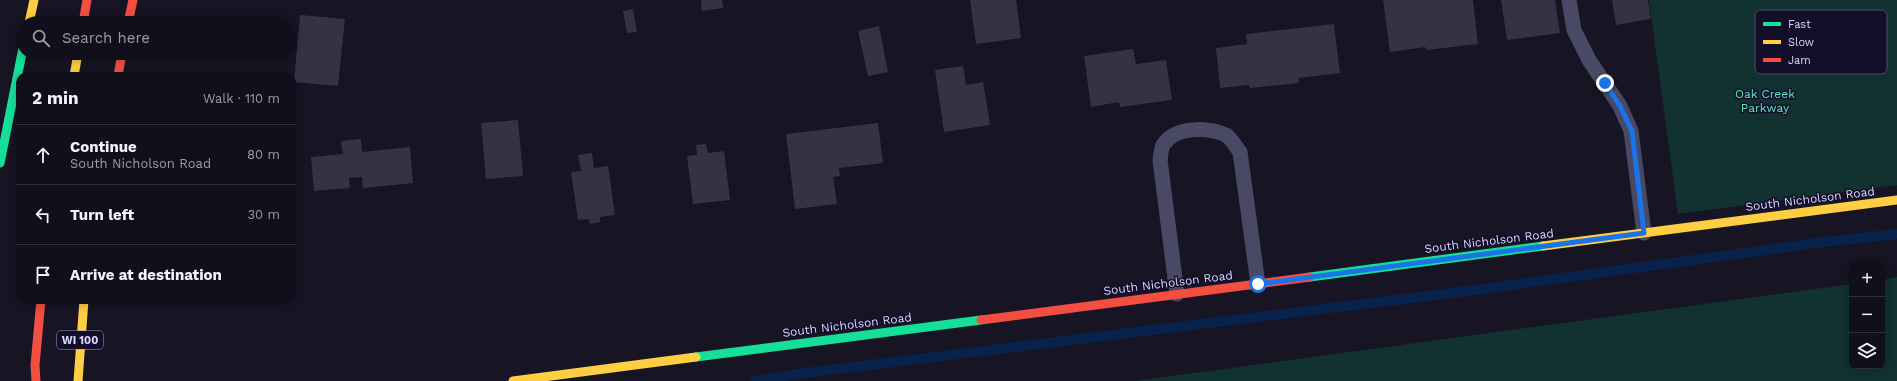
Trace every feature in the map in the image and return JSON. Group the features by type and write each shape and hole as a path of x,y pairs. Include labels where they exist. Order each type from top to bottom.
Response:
{"street":[{"path":"31,16 34,0"},
{"path":"84,16 87,0"},
{"path":"130,16 133,0"},
{"path":"18,72 20,60"},
{"path":"75,72 77,60"},
{"path":"119,72 121,60"},
{"path":"0,164 3,142 16,81"},
{"name":"South Nicholson Road","path":"513,381 1897,200"},
{"path":"36,381 35,358 41,304"},
{"name":"WI 100","path":"78,381 84,304"}],"lane":[{"path":"1569,0 1574,30 1589,60 1620,106 1632,131 1644,233"},
{"path":"1177,294 1160,160 1162,145 1173,135 1190,130 1210,130 1227,136 1240,152 1258,284"}],"green space":[{"name":"Oak Creek Parkway","path":"1649,0 1897,0 1897,185 1678,214"},
{"path":"1897,277 1897,381 1135,381 1849,284 1849,369 1885,369 1885,279"}],"building":[{"path":"701,0 722,0 723,8 702,11"},
{"path":"970,0 1016,0 1021,38 976,44"},
{"path":"1383,0 1473,0 1478,44 1426,50 1425,47 1390,52"},
{"path":"1501,0 1555,0 1560,33 1507,40"},
{"path":"1612,0 1648,0 1651,19 1616,25"},
{"path":"633,9 637,32 627,33 623,11"},
{"path":"300,15 345,19 338,86 296,82 296,60"},
{"path":"1334,24 1340,73 1298,78 1299,83 1250,88 1249,85 1220,88 1216,48 1247,44 1246,34"},
{"path":"879,26 888,72 868,76 858,31"},
{"path":"1133,49 1136,64 1166,60 1172,100 1120,107 1119,102 1091,107 1084,56"},
{"path":"963,66 966,85 983,82 990,125 944,132 935,70"},
{"path":"518,120 523,176 486,179 481,123"},
{"path":"878,123 883,163 839,168 840,176 833,177 837,204 795,209 786,134"},
{"path":"361,139 362,152 410,147 413,183 363,188 362,177 349,178 350,188 314,191 311,157 343,154 341,141"},
{"path":"706,144 708,153 724,151 730,200 693,204 687,156 697,155 696,145"},
{"path":"592,153 594,168 608,166 615,215 600,217 600,222 590,224 589,219 578,220 571,172 581,171 578,155"}],"waterway":[{"path":"755,381 797,374 1468,291 1824,242 1897,234"}],"traffic: fast":[{"path":"18,72 21,60"},
{"path":"0,163 16,83"},
{"path":"1310,277 1543,246"},
{"path":"696,357 981,320"}],"traffic: slow":[{"path":"31,16 34,0"},
{"path":"75,72 77,60"},
{"path":"1543,246 1897,200"},
{"path":"78,381 84,304"},
{"path":"513,381 696,357"}],"traffic: jam":[{"path":"84,16 87,0"},
{"path":"130,16 133,0"},
{"path":"119,72 121,60"},
{"path":"981,320 1310,277"},
{"path":"36,381 35,365 41,304"}],"route":[{"path":"1258,284 1644,233 1632,131 1620,106 1605,83"}]}
